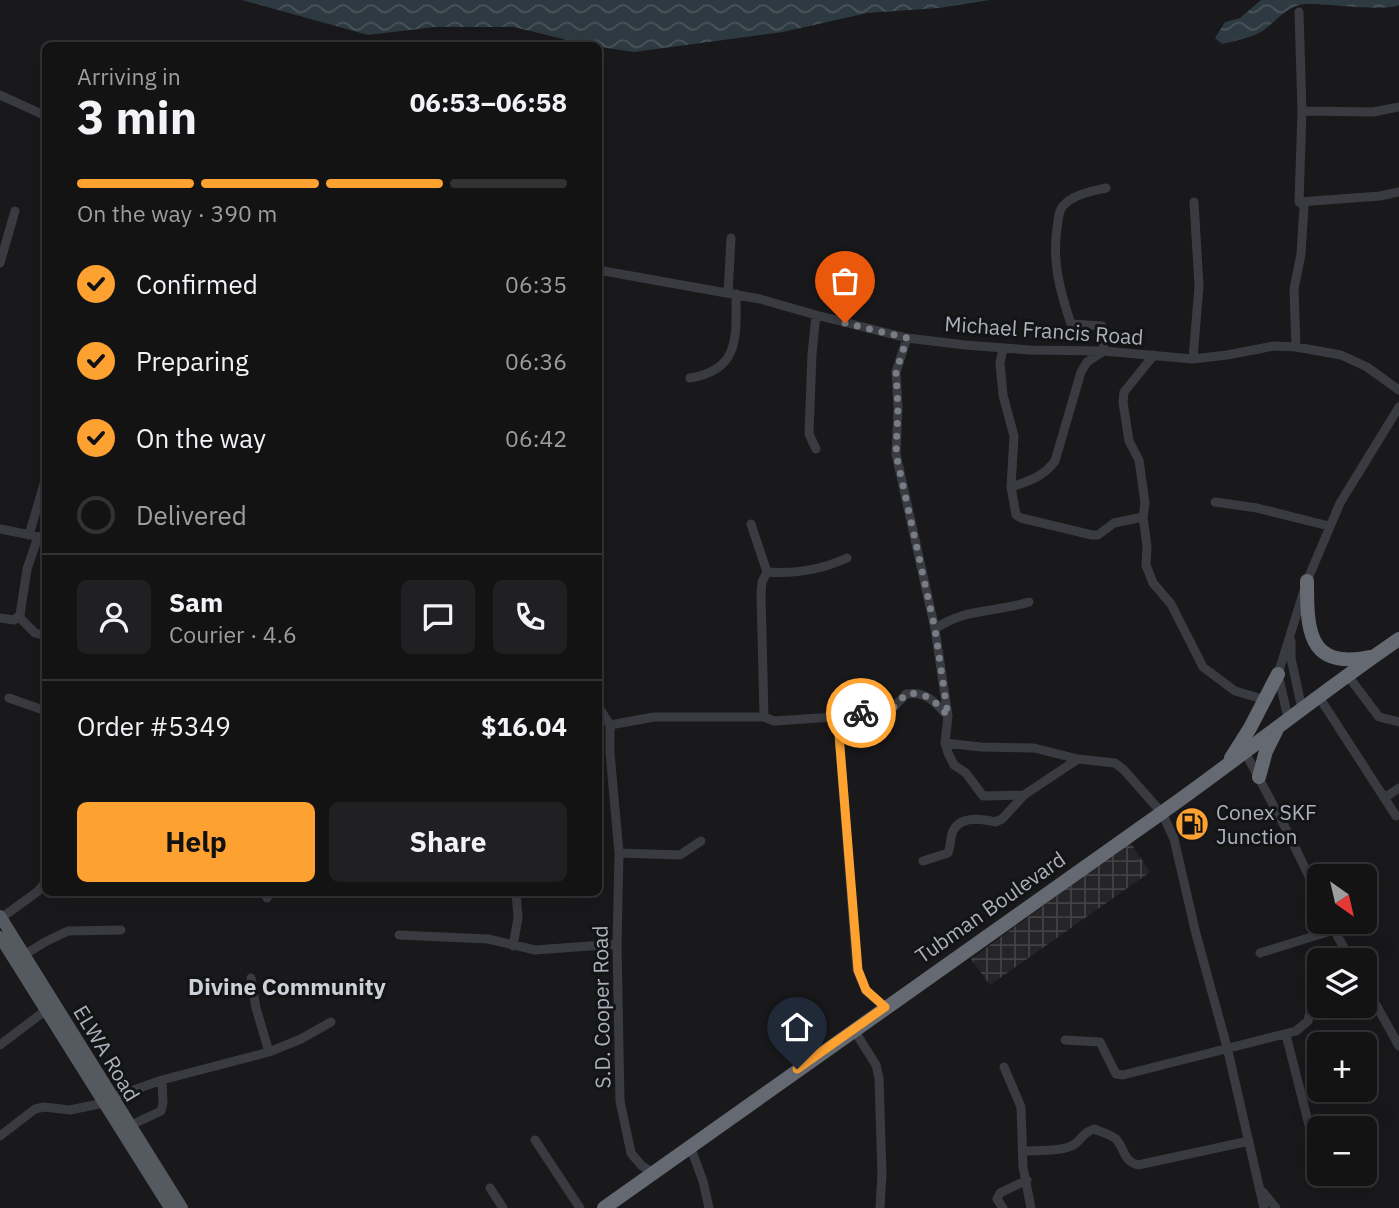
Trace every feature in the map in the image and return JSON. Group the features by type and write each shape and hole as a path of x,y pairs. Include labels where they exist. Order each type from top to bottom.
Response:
{"highway":[{"path":"1307,581 1307,624 1313,639 1325,654 1355,660 1375,656"},
{"name":"Tubman Boulevard","path":"604,1208 1162,813 1399,639"},
{"path":"1226,766 1266,700 1278,674"},
{"path":"1259,777 1266,751 1283,722"}],"main road":[{"name":"ELWA Road","path":"1,917 170,1208"},
{"name":"ELWA Road","path":"0,937 46,1010 129,1126 182,1208"}],"street":[{"path":"1296,347 1294,289 1301,254 1304,206 1300,202 1302,111 1299,12"},
{"path":"0,95 42,114"},
{"path":"1302,111 1373,112 1399,107"},
{"path":"1011,487 1047,472 1055,461 1081,372 1087,362 1104,351 1102,326 1070,324 1055,266 1054,251 1058,216 1063,206 1074,198 1107,188"},
{"path":"1300,202 1399,192"},
{"path":"1193,359 1199,286 1194,202"},
{"path":"0,264 15,211"},
{"path":"690,377 709,375 722,365 736,343 731,239"},
{"name":"Michael Francis Road","path":"602,272 732,293 791,306 907,338 1003,348 1104,351 1193,359 1274,346 1296,347 1341,355 1367,368 1399,390"},
{"path":"816,315 811,354 810,434 816,449"},
{"path":"907,338 896,372 896,454 935,629 948,716 945,743 954,765 966,773 983,796 1024,795"},
{"path":"1003,348 1000,363 1003,395 1014,436 1011,487 1016,514 1021,518 1092,535 1098,535 1114,523 1143,517"},
{"path":"1154,355 1124,392 1123,401 1129,441 1139,460 1145,503 1143,517 1147,546 1146,565 1161,594 1171,604 1203,667 1236,691 1266,700"},
{"path":"1283,722 1278,674 1307,581 1329,526 1350,485 1399,408"},
{"path":"1214,502 1257,508 1329,526"},
{"path":"19,617 42,503"},
{"path":"751,524 768,572"},
{"path":"0,529 37,536"},
{"path":"768,572 803,570 834,564 847,558"},
{"path":"764,717 761,594 762,582 768,572"},
{"path":"935,629 957,615 1000,610 1029,602"},
{"path":"0,618 14,620 19,617"},
{"path":"19,617 35,633 42,635"},
{"path":"1292,629 1291,658 1302,709"},
{"path":"1348,676 1379,717 1399,722"},
{"path":"838,722 860,713 893,708 906,694 918,692 933,700 948,716"},
{"path":"1319,697 1396,816"},
{"path":"9,698 42,710"},
{"path":"602,712 610,725 654,718 764,717 774,721 834,717 838,722 858,970 866,990 885,1007"},
{"name":"S.D. Cooper Road","path":"610,725 619,853 617,944 620,1101 631,1153 641,1165 653,1173"},
{"path":"945,743 1034,748 1078,759 1115,763 1162,813 1174,839 1265,1208"},
{"path":"1245,752 1307,873"},
{"path":"923,861 947,853 953,831 962,823 980,818 995,822 1002,820 1024,795 1078,759"},
{"path":"1384,798 1399,788"},
{"path":"619,853 680,855 701,841"},
{"path":"1,917 42,887"},
{"path":"513,946 518,918 516,896"},
{"path":"24,956 68,931 121,930"},
{"path":"1259,953 1310,934"},
{"path":"399,935 488,939 535,950 617,944"},
{"path":"251,978 256,1008 269,1052"},
{"path":"1377,1007 1399,1046"},
{"path":"0,1045 46,1010"},
{"path":"1065,1040 1100,1042 1112,1070 1123,1075 1227,1047 1286,1035 1302,1028 1309,1018"},
{"path":"0,1136 35,1109 44,1107 70,1110 108,1100 162,1080 269,1052 301,1039 331,1022"},
{"path":"854,1030 876,1065 879,1078 882,1174 880,1208"},
{"path":"1286,1035 1307,1117"},
{"path":"1004,1066 1021,1107 1023,1167 1031,1208"},
{"path":"129,1126 161,1111 162,1080"},
{"path":"1024,1151 1069,1147 1083,1134 1094,1129 1112,1136 1119,1143 1126,1159 1138,1165 1249,1141"},
{"path":"536,1140 580,1208"},
{"path":"690,1146 703,1181 709,1208"},
{"path":"1003,1208 997,1199 1000,1193 1027,1181"},
{"path":"490,1188 503,1208"},
{"path":"1260,1188 1276,1208"}],"shaded area":[{"path":"1130,842 1150,872 990,985 971,959"}],"water":[{"path":"242,0 990,0 939,8 867,13 783,32 634,52 602,47 602,42 575,42 514,27 435,27 368,35"},
{"path":"1261,0 1399,0 1399,5 1382,8 1300,5 1288,10 1255,35 1222,44 1215,38 1225,22 1240,18"}],"way so far":[{"path":"845,323 907,338 896,372 896,454 935,629 948,716 933,700 918,692 906,694 893,708 861,713"}],"place":[{"name":"Conex SKF Junction","path":"1192,824"}],"district":[{"name":"Divine Community","path":"287,986"}],"route":[{"path":"797,1069 885,1007 866,990 858,970 846,836 838,722 861,713"}]}
